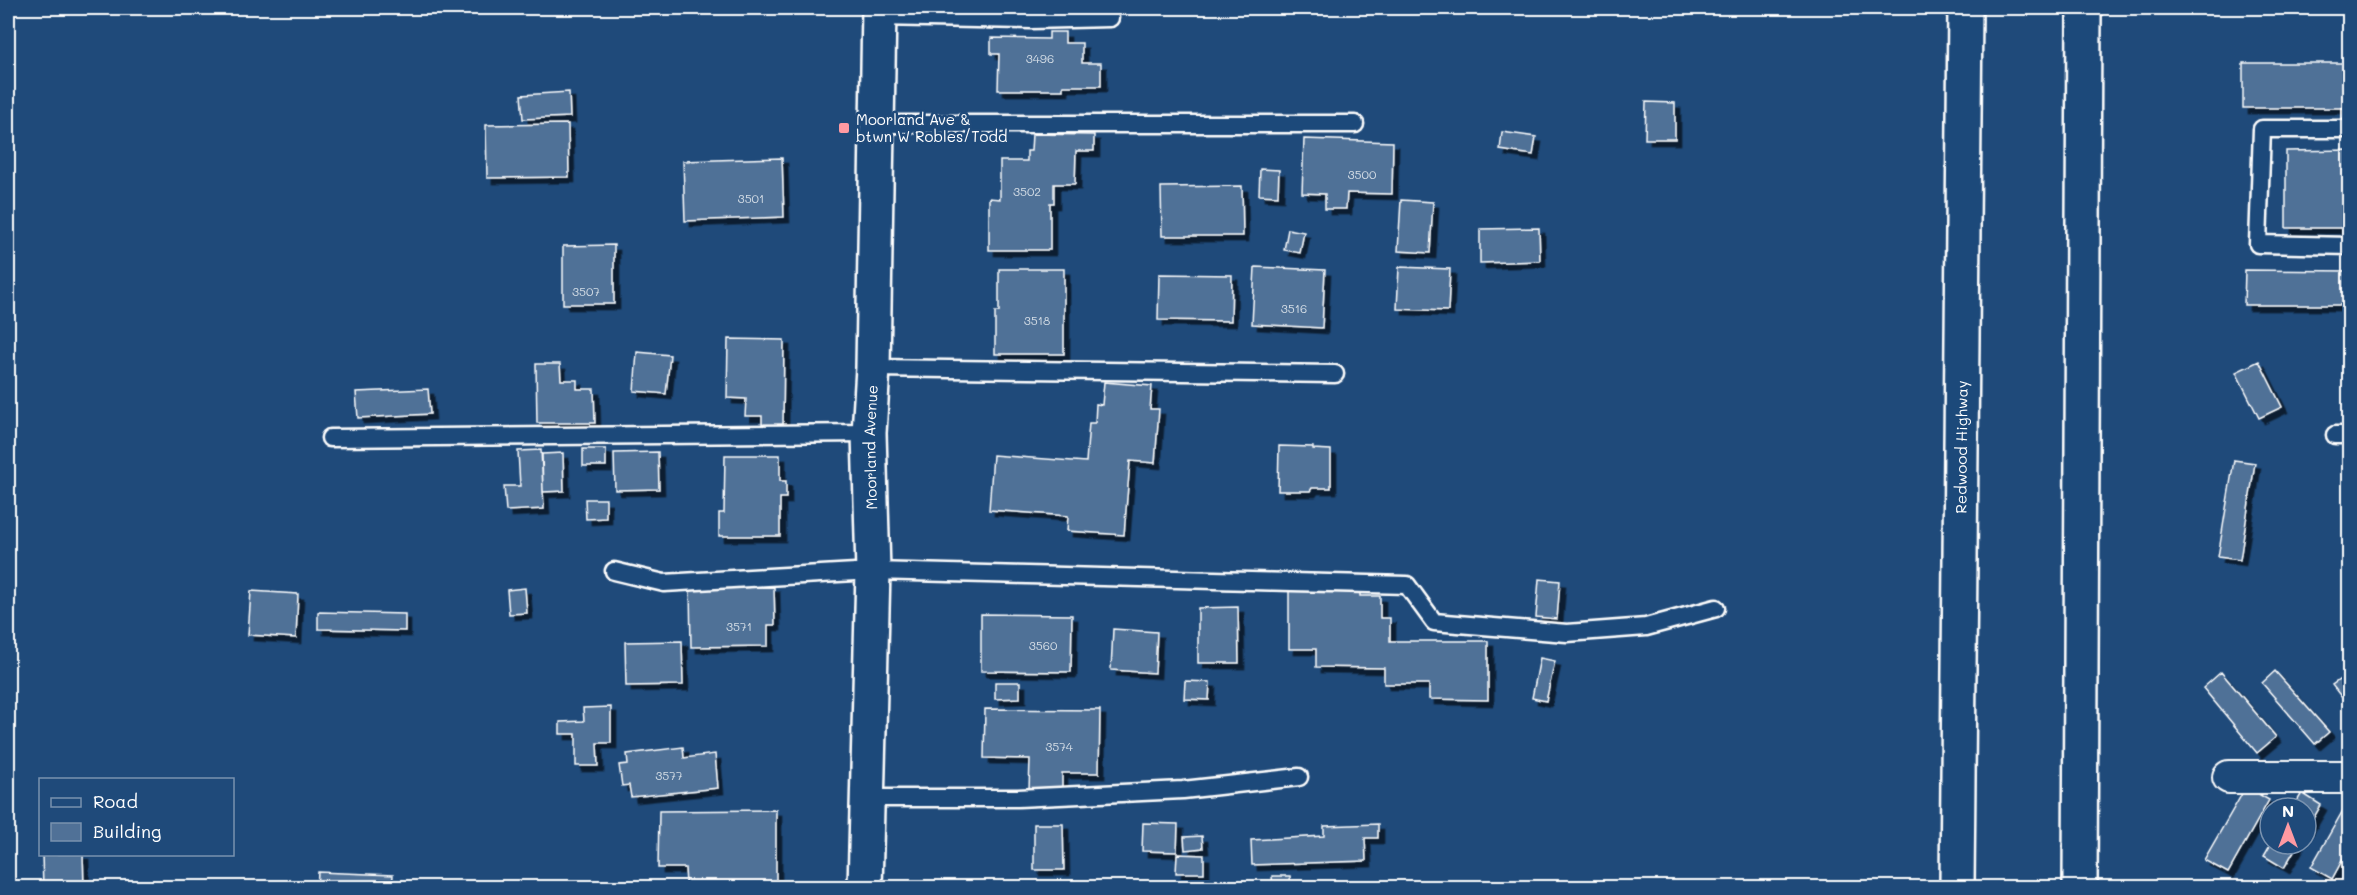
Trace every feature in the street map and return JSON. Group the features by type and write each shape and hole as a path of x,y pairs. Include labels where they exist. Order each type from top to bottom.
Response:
{"main road":[{"name":"Redwood Highway","path":"1957,888 1965,8"},
{"path":"2080,888 2084,8"},
{"name":"Moorland Avenue","path":"865,888 873,571 869,433 873,368 878,12"}],"street":[{"path":"2229,777 2349,777"}],"lane":[{"path":"878,12 1031,20 1110,18"},
{"path":"876,124 1355,124"},
{"path":"2349,129 2262,129 2258,244 2349,246"},
{"path":"873,368 1335,374"},
{"path":"330,438 869,433"},
{"path":"614,571 664,583 873,571 1407,585 1434,622 1567,633 1647,627 1716,608"},
{"path":"867,798 1029,797 1183,790 1299,777"}],"building":[{"path":"1049,32 1065,32 1065,43 1082,43 1082,63 1101,63 1101,86 1063,86 1063,90 998,90 999,54 991,54 991,38 1049,39"},
{"path":"2243,63 2350,63 2350,108 2243,108"},
{"path":"569,92 570,117 523,119 521,95"},
{"path":"1646,102 1675,103 1675,139 1645,139"},
{"path":"568,124 569,177 487,178 486,125"},
{"path":"1502,132 1536,137 1533,155 1500,150"},
{"path":"1032,134 1094,135 1094,151 1076,151 1075,184 1054,184 1054,203 1050,203 1050,250 989,250 989,198 1000,199 1000,161 1027,161 1027,151 1031,151"},
{"path":"1304,139 1393,142 1392,194 1347,193 1346,209 1325,209 1325,194 1302,193"},
{"path":"2350,150 2350,228 2286,228 2286,151"},
{"path":"782,158 784,217 685,221 683,161"},
{"path":"1260,169 1279,170 1278,196 1259,195"},
{"path":"1242,186 1243,236 1162,236 1161,187"},
{"path":"1401,200 1433,202 1430,253 1398,251"},
{"path":"1539,228 1540,261 1480,263 1480,229"},
{"path":"1288,229 1304,232 1300,253 1284,250"},
{"path":"614,245 614,304 563,304 563,246"},
{"path":"1255,267 1325,270 1322,328 1252,324"},
{"path":"1399,267 1450,269 1448,311 1397,309"},
{"path":"999,269 1064,269 1064,354 995,354 995,312 999,312"},
{"path":"2245,270 2350,271 2350,305 2244,305"},
{"path":"1159,274 1232,275 1231,321 1158,320"},
{"path":"728,339 784,340 783,426 762,426 762,416 745,416 746,399 727,398"},
{"path":"637,352 670,355 666,394 634,391"},
{"path":"2259,361 2282,407 2259,418 2236,372"},
{"path":"536,364 560,364 561,380 577,380 577,389 594,389 595,423 537,423"},
{"path":"1104,382 1152,386 1150,409 1159,409 1155,463 1130,461 1124,535 1067,531 1068,516 989,510 993,455 1086,462 1089,423 1095,423 1096,404 1102,405"},
{"path":"428,389 430,414 358,418 356,392"},
{"path":"1279,446 1331,450 1331,488 1312,488 1310,491 1278,491"},
{"path":"583,449 606,449 606,466 583,466"},
{"path":"541,450 544,509 506,511 504,486 520,486 518,451"},
{"path":"658,452 659,489 615,490 614,453"},
{"path":"563,453 564,491 543,492 542,454"},
{"path":"725,455 780,455 780,481 786,481 786,498 780,498 780,536 719,536 719,513 724,513"},
{"path":"2234,460 2255,463 2240,560 2218,557"},
{"path":"585,499 606,499 606,518 586,519"},
{"path":"1539,579 1560,581 1557,619 1536,617"},
{"path":"774,587 775,625 768,625 768,646 691,647 690,588"},
{"path":"525,588 527,613 509,614 507,590"},
{"path":"251,591 298,594 296,638 248,635"},
{"path":"1289,591 1360,592 1360,596 1380,596 1380,618 1390,618 1390,641 1488,641 1488,700 1429,699 1429,684 1384,684 1384,668 1316,667 1316,649 1289,649"},
{"path":"1238,607 1239,663 1198,663 1198,608"},
{"path":"318,612 405,614 405,631 318,629"},
{"path":"981,614 1072,615 1071,672 981,671"},
{"path":"1113,629 1157,632 1155,673 1111,670"},
{"path":"682,641 683,685 626,686 625,642"},
{"path":"1540,658 1555,661 1546,701 1532,698"},
{"path":"2275,671 2329,732 2315,744 2262,683"},
{"path":"2221,672 2276,737 2257,753 2203,688"},
{"path":"2350,673 2350,708 2332,685"},
{"path":"1185,681 1210,682 1209,700 1184,699"},
{"path":"995,682 1020,682 1020,698 995,699"},
{"path":"611,707 611,743 597,743 598,766 576,766 576,734 560,734 560,722 584,721 583,708"},
{"path":"985,709 1100,710 1099,773 1062,773 1062,790 1029,790 1030,759 984,758"},
{"path":"683,747 684,758 715,754 718,788 631,797 629,785 622,786 619,765 628,764 627,754"},
{"path":"2246,787 2262,796 2258,796 2258,820 2228,873 2204,860"},
{"path":"2350,798 2350,846 2332,879 2311,867"},
{"path":"776,810 776,888 712,888 711,885 686,885 685,868 658,868 659,811"},
{"path":"1143,823 1178,824 1177,852 1142,851"},
{"path":"1034,824 1063,824 1064,870 1034,870"},
{"path":"1378,824 1378,838 1365,838 1366,861 1252,865 1251,840 1324,836 1324,826"},
{"path":"1202,836 1203,848 1185,850 1184,837"},
{"path":"1177,854 1204,855 1204,873 1176,873"},
{"path":"42,856 83,856 84,888 43,888"},
{"path":"2264,856 2291,856 2284,868"},
{"path":"318,872 393,875 392,888 317,888"},
{"path":"1272,876 1290,876 1291,888 1273,888"}],"place":[{"name":"Moorland Ave & btwn W Robles/Todd","path":"844,128"}]}
